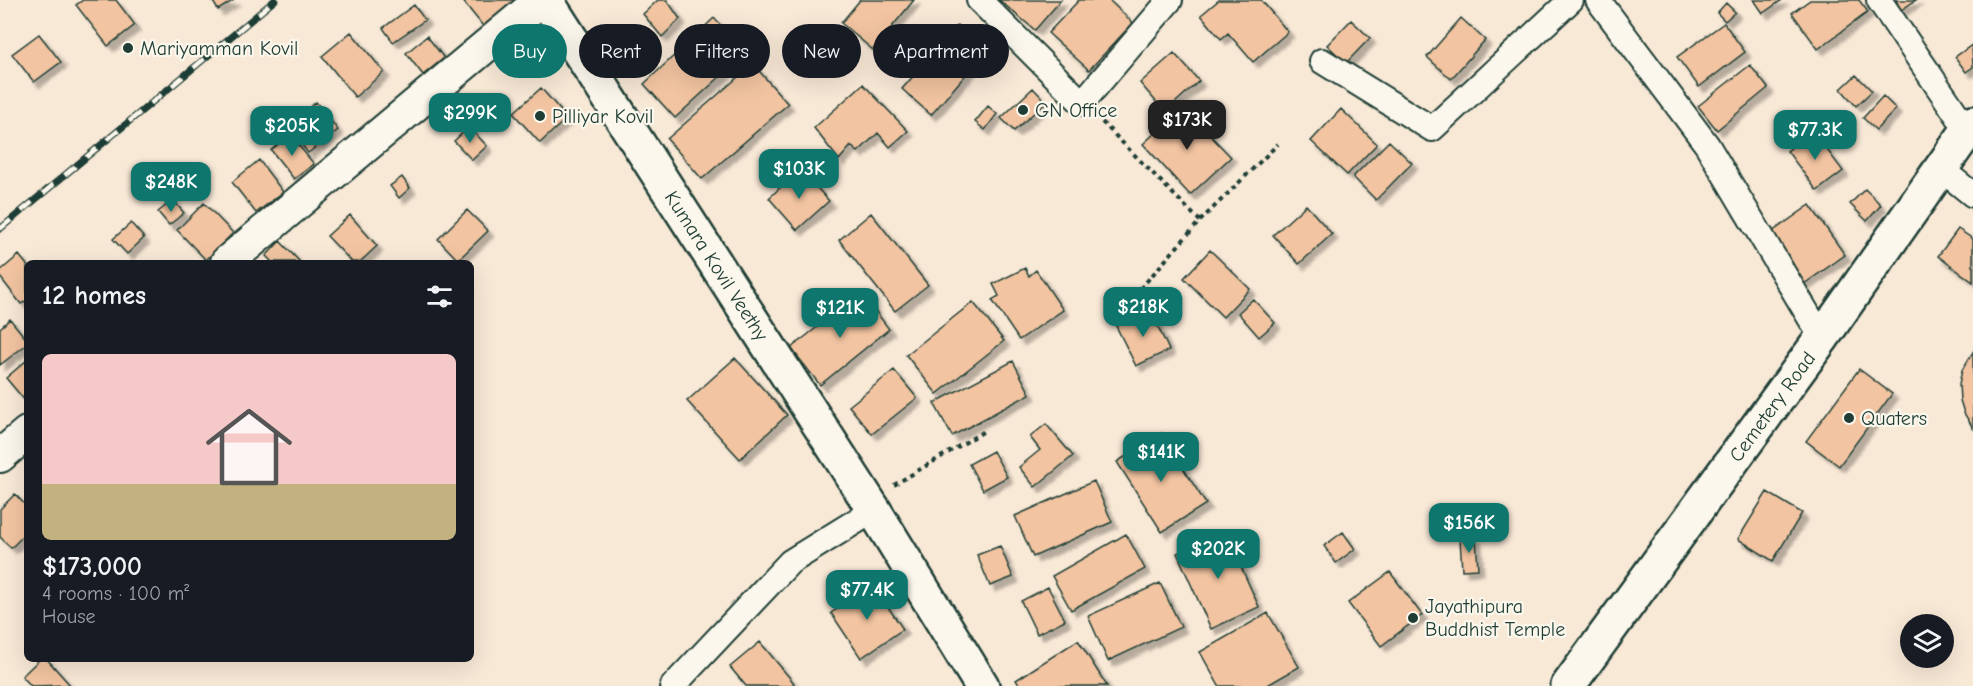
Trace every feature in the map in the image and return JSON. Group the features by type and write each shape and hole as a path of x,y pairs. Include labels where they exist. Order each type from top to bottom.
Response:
{"main road":[{"name":"Kumara Kovil Veethy","path":"546,0 871,506 982,686"},
{"name":"Cemetery Road","path":"1568,686 1822,338 1970,127"}],"street":[{"path":"229,260 541,0"},
{"path":"979,0 1082,103 1170,0"},
{"path":"1322,61 1432,129 1571,0"},
{"path":"1598,0 1707,145 1822,338"},
{"path":"1879,0 1970,127"},
{"path":"1941,169 1973,195"},
{"path":"0,456 24,436"},
{"path":"673,686 790,562 871,506"}],"path":[{"path":"1082,103 1200,221"},
{"path":"1116,316 1200,221 1278,144"},
{"path":"871,506 986,430"}],"building":[{"path":"83,0 116,0 135,25 108,46 76,5"},
{"path":"212,0 234,0 218,10"},
{"path":"462,0 516,0 483,26"},
{"path":"658,0 667,0 680,19 662,37 662,24 651,24 643,14"},
{"path":"860,0 914,0 894,24 873,24 873,50 861,40 861,24 841,23"},
{"path":"999,0 1061,0 1035,30"},
{"path":"1079,0 1109,0 1133,23 1089,70 1048,33"},
{"path":"1219,0 1261,0 1288,32 1253,62 1228,33 1221,39 1201,15"},
{"path":"1754,0 1782,0 1763,13"},
{"path":"1810,0 1859,0 1868,12 1818,49 1792,13"},
{"path":"1896,0 1916,0 1901,10"},
{"path":"1726,3 1735,12 1725,21 1717,13"},
{"path":"414,5 425,20 393,42 383,28"},
{"path":"714,18 719,24 708,24"},
{"path":"1461,18 1485,40 1451,79 1427,57"},
{"path":"1351,20 1370,38 1346,63 1327,45"},
{"path":"1724,23 1745,52 1699,87 1677,57"},
{"path":"351,32 384,72 355,97 322,56"},
{"path":"39,34 61,62 34,82 12,54"},
{"path":"427,36 444,58 423,75 406,53"},
{"path":"1972,45 1973,67 1966,72 1955,57"},
{"path":"1174,53 1199,81 1165,112 1140,83"},
{"path":"674,56 674,78 719,78 675,118 644,84 650,78 662,78 662,67"},
{"path":"1750,65 1768,88 1717,130 1698,106"},
{"path":"1856,75 1872,91 1856,106 1841,89"},
{"path":"737,78 765,78 788,104 702,179 667,139"},
{"path":"912,78 963,78 931,115 902,89"},
{"path":"863,84 908,131 890,147 878,133 858,152 851,146 839,160 814,128"},
{"name":"Pilliyar Kovil","path":"541,88 567,118 540,143 513,113"},
{"name":"GN Office","path":"1033,88 1046,102 1014,131 1001,118"},
{"path":"1883,96 1896,109 1876,130 1863,118"},
{"path":"316,102 338,130 308,153 287,125"},
{"path":"988,106 997,114 985,130 975,122"},
{"path":"1183,107 1231,157 1190,195 1143,144"},
{"path":"1341,109 1377,144 1347,175 1311,141"},
{"path":"469,127 487,146 472,160 454,141"},
{"path":"1813,131 1843,171 1817,191 1787,151"},
{"path":"290,135 314,164 294,179 271,150"},
{"path":"1389,141 1412,163 1376,200 1353,177"},
{"path":"259,160 283,192 256,213 232,182"},
{"path":"800,169 829,201 797,230 769,198"},
{"path":"402,177 410,188 399,198 390,186"},
{"path":"1865,189 1881,205 1867,221 1850,204"},
{"path":"173,200 184,213 169,225 158,212"},
{"path":"204,203 233,233 206,260 177,230"},
{"path":"1306,205 1332,234 1299,264 1273,235"},
{"path":"1810,205 1845,255 1804,284 1769,234"},
{"path":"467,210 488,231 458,260 438,239"},
{"path":"871,213 928,285 895,311 839,240"},
{"path":"350,215 377,246 362,260 350,260 327,236"},
{"path":"131,223 144,238 127,254 113,239"},
{"path":"1958,229 1973,239 1973,282 1938,256"},
{"path":"280,241 298,260 270,260 266,256"},
{"path":"1210,250 1250,289 1223,317 1184,278"},
{"path":"19,255 24,261 24,302 21,304 0,277 0,271"},
{"path":"1025,268 1029,276 1036,270 1063,310 1019,340 992,300 999,296 993,284"},
{"path":"861,292 889,329 820,385 791,348"},
{"path":"1253,299 1275,323 1259,337 1238,313"},
{"path":"973,302 1004,341 937,394 906,355"},
{"path":"1150,310 1169,350 1136,366 1116,326"},
{"path":"10,319 24,336 24,346 0,365 0,328"},
{"path":"1973,352 1973,428 1964,413 1959,384 1962,370"},
{"path":"735,358 787,415 740,459 687,401"},
{"path":"1013,361 1030,394 952,436 934,403"},
{"path":"24,363 24,399 6,378"},
{"name":"Quaters","path":"1859,369 1892,394 1839,466 1806,441"},
{"path":"894,370 917,398 872,434 849,406"},
{"path":"1046,424 1073,456 1035,487 1019,467 1040,450 1030,437"},
{"path":"1161,433 1206,504 1162,532 1117,462"},
{"path":"993,451 1007,477 983,490 969,464"},
{"path":"1094,481 1112,522 1033,557 1015,516"},
{"path":"1767,492 1802,513 1773,561 1738,539"},
{"path":"15,494 24,504 24,535 11,548 0,537 0,509"},
{"path":"1225,531 1259,607 1211,629 1177,553"},
{"path":"1343,532 1355,549 1336,563 1324,546"},
{"path":"1126,534 1145,569 1071,610 1052,576"},
{"path":"1476,538 1478,569 1462,570 1460,539"},
{"path":"1000,546 1013,577 990,586 977,555"},
{"path":"1390,572 1422,615 1381,646 1348,603"},
{"path":"1160,583 1181,627 1108,661 1088,616"},
{"path":"873,585 903,629 861,658 831,613"},
{"path":"1048,587 1065,620 1037,634 1021,601"},
{"path":"1268,613 1299,667 1266,686 1219,686 1200,652"},
{"path":"1078,640 1107,686 1020,686 1016,680"},
{"path":"760,642 794,683 791,686 746,686 730,667"},
{"path":"37,662 50,662 70,685 31,686 22,676"}],"railway":[{"path":"0,229 275,0"}],"place":[{"name":"Mariyamman Kovil","path":"128,48"},
{"name":"GN Office","path":"1023,110"},
{"name":"Pilliyar Kovil","path":"540,116"},
{"name":"Quaters","path":"1849,418"},
{"name":"Jayathipura Buddhist Temple","path":"1413,618"}]}
